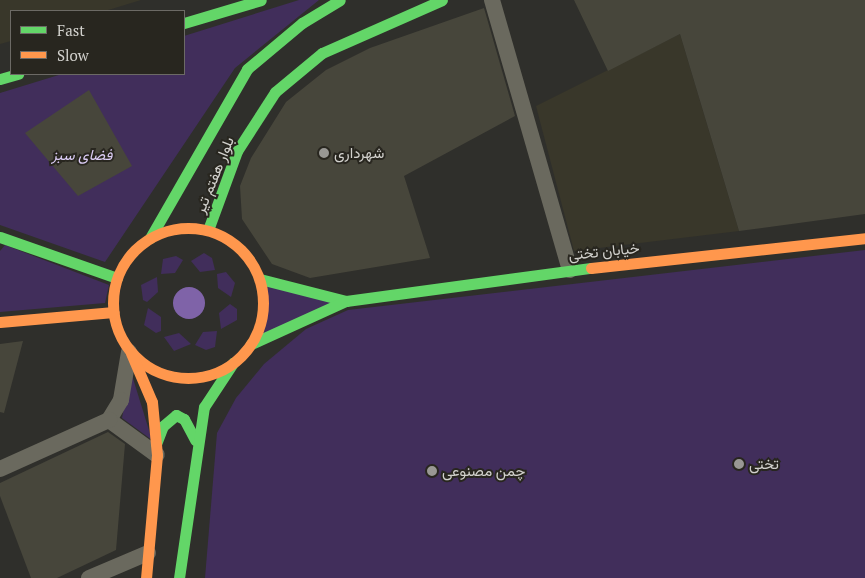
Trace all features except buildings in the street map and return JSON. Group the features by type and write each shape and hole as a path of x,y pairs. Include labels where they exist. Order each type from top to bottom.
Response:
{"main road":[{"path":"185,23 261,0"},
{"name":"بلوار هفتم تیر","path":"150,238 247,68 302,23 340,0"},
{"name":"بلوار هفتم تیر","path":"208,230 237,151 275,92 322,53 442,0"},
{"path":"0,79 14,75"},
{"path":"146,578 156,450 152,402 114,312 117,278 131,255 150,238 178,229 208,230 240,248 260,279 264,301 251,344"},
{"name":"خیابان تختی","path":"346,301 570,270 865,238"},
{"path":"2,242 117,278"},
{"path":"260,279 346,301"},
{"path":"179,578 196,440 204,407 233,363 251,344 346,301"},
{"path":"0,322 114,312"},
{"path":"130,350 167,375 213,374 233,363"},
{"path":"156,450 163,426 176,415 184,418 196,440"}],"street":[{"path":"492,0 570,270"},
{"path":"0,469 108,420 122,400 130,350"},
{"path":"108,420 156,450"},
{"path":"89,578 148,553"}],"shaded area":[{"path":"0,0 141,0 108,10 10,10 10,41 0,44"},
{"path":"680,34 739,231 574,251 536,106"},
{"path":"189,287 195,288 200,292 204,297 204,309 200,314 195,318 189,319 183,318 178,314 174,309 173,303 174,297 178,292 183,288"}],"green space":[{"name":"فضای سبز","path":"299,0 319,0 235,68 105,262 0,225 0,93 59,75 185,75 185,36"},
{"path":"5,245 109,285 105,303 0,312 0,251"},
{"path":"865,250 865,578 205,578 217,433 236,398 264,364 306,329 348,310"},
{"path":"204,253 212,258 215,270 200,272 191,261"},
{"path":"176,256 183,260 175,273 161,274 163,259"},
{"path":"226,272 235,283 231,297 218,288 217,274"},
{"path":"157,277 158,292 147,302 143,300 141,285"},
{"path":"263,282 339,302 256,339 264,323"},
{"path":"230,304 237,309 237,320 221,329 219,313"},
{"path":"148,308 161,317 161,331 156,333 144,325"},
{"path":"217,331 215,347 206,350 195,345 203,332"},
{"path":"179,333 191,344 174,351 164,337"},
{"path":"131,372 152,440 122,418"}],"traffic: fast":[{"path":"185,23 261,0"},
{"path":"150,238 247,69 302,23 340,0"},
{"path":"208,230 237,151 275,92 322,53 442,0"},
{"path":"0,79 14,75"},
{"path":"0,237 117,278"},
{"path":"251,344 346,301 591,268"},
{"path":"260,279 346,301"},
{"path":"179,578 204,407 233,363"},
{"path":"156,444 163,426 176,415 184,419 195,440"}],"traffic: slow":[{"path":"188,228 217,234 241,250 257,274 263,303 257,332 241,356 217,372 188,378 159,372 135,356 119,332 113,303 119,274 135,250 159,234 188,228"},
{"path":"591,268 865,238"},
{"path":"0,322 114,312"},
{"path":"131,353 152,402 157,455 146,578"}],"place":[{"name":"شهرداری","path":"324,153"},
{"name":"تختی","path":"739,464"},
{"name":"چمن مصنوعی","path":"432,471"}]}
